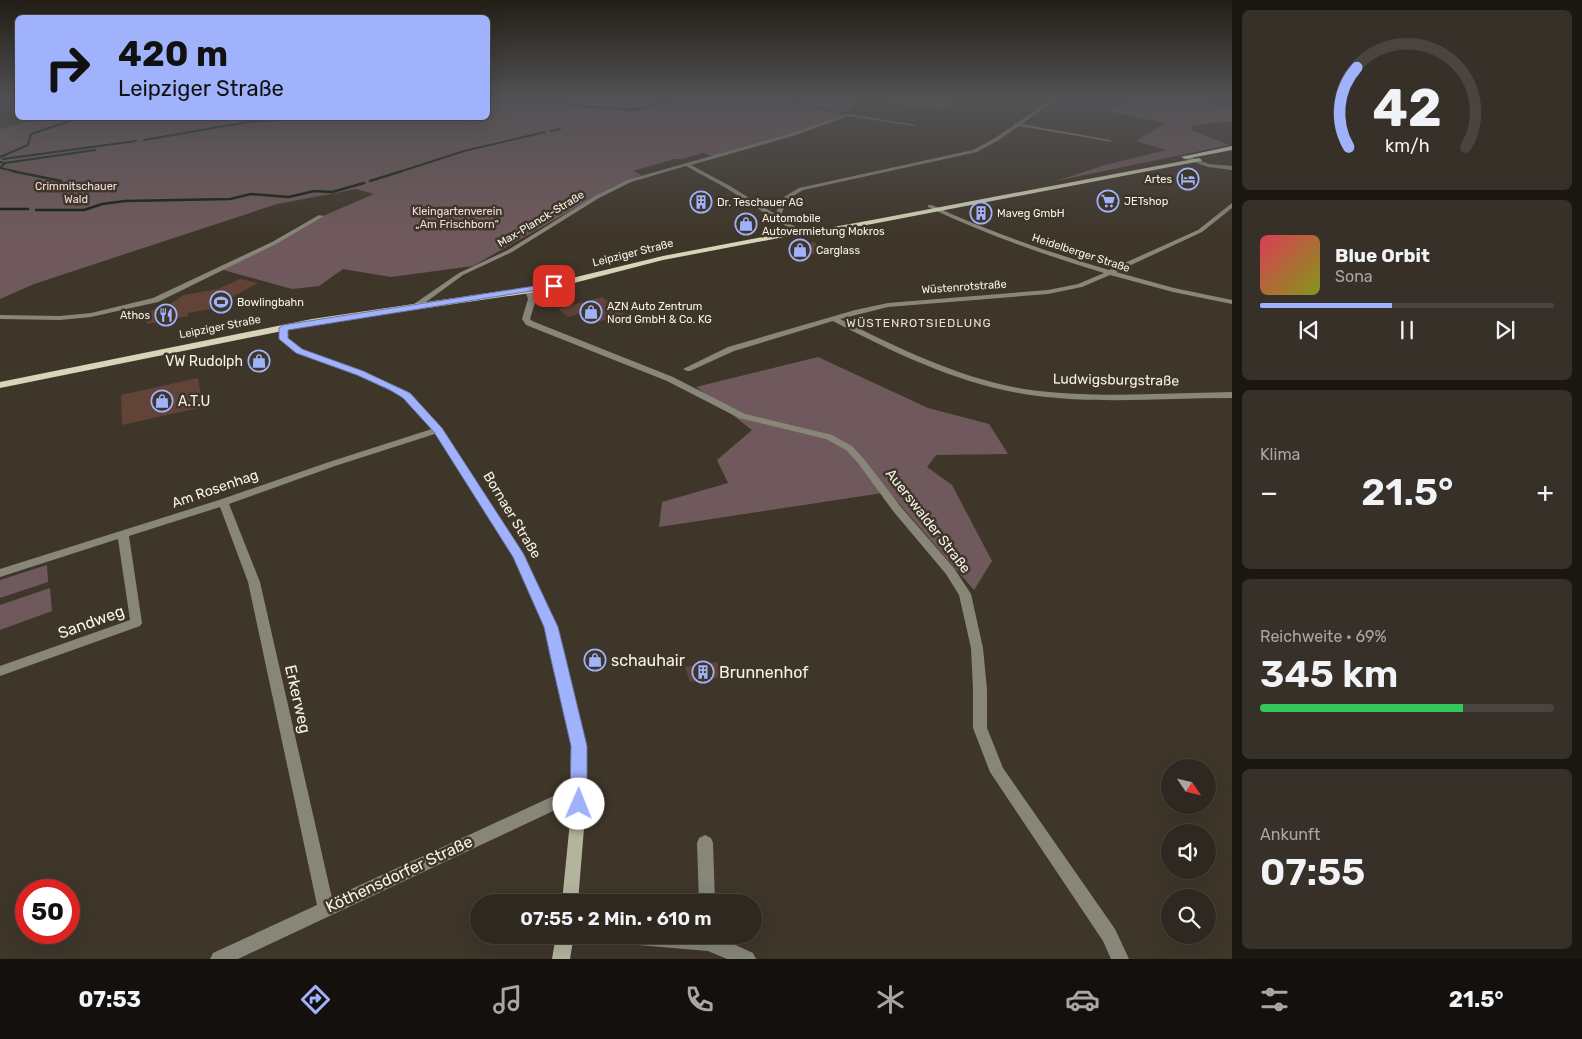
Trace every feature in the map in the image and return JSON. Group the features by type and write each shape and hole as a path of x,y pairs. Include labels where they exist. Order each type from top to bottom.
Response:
{"highway":[{"name":"Leipziger Straße","path":"1186,157 1232,148"},
{"name":"Leipziger Straße","path":"1197,160 1232,153"}],"main road":[{"name":"Leipziger Straße","path":"0,384 283,328 415,306 529,290 663,258 800,232 817,232 1186,157"},
{"name":"Leipziger Straße","path":"933,208 1197,160"},
{"name":"Bornaer Straße","path":"283,328 284,339 299,351 360,373 407,396 438,430 519,556 551,627 579,746 580,791 571,894"},
{"path":"561,959 564,944"}],"street":[{"name":"Max-Planck-Straße","path":"415,306 462,274 510,251 604,193 638,178 762,144"},
{"path":"776,218 786,198 801,189 975,151 988,144"},
{"path":"1218,156 1218,162 1232,168"},
{"path":"1186,157 1232,168"},
{"path":"1197,160 1214,166"},
{"path":"686,164 728,187 800,232"},
{"path":"1174,165 1232,168"},
{"name":"Wüstenrotstraße","path":"687,369 731,348 888,304 1048,292 1080,286 1200,231 1232,205"},
{"name":"Heidelberger Straße","path":"933,208 1033,248 1110,273 1197,296 1232,302"},
{"path":"0,317 60,318 91,315 155,300 274,243 321,216"},
{"name":"Auerswalder Straße","path":"529,290 532,298 526,319 537,327 662,376 742,416 829,437 849,448 862,461 897,509 950,571 965,594 977,648 980,728 997,772 1109,936 1120,959"},
{"name":"Ludwigsburgstraße","path":"835,319 872,338 937,366 1022,390 1074,396 1232,395"},
{"name":"Am Rosenhag","path":"0,573 223,502 307,472 438,430"},
{"name":"Erkerweg","path":"223,502 254,582 326,908"},
{"name":"Sandweg","path":"0,671 136,623 123,534"},
{"name":"Köthensdorfer Straße","path":"219,959 580,791"},
{"path":"705,843 707,894"},
{"path":"718,944 747,959"}],"green space":[{"path":"0,144 758,144 712,156 703,153 675,159 633,171 642,175 614,186 473,266 391,277 343,269 319,286 292,289 223,270 323,216 374,194 356,189 277,204 34,284 0,299"},
{"path":"1145,144 1229,145 1056,181 1105,165 1166,150"},
{"path":"818,357 928,408 989,424 1008,454 936,455 927,467 952,485 992,561 974,590 889,492 659,527 662,502 728,483 717,460 752,430 696,387"},
{"path":"47,565 48,582 0,598 0,580"},
{"path":"50,588 52,611 0,630 0,605"}],"building":[{"path":"814,242 827,251 813,254 800,245"},
{"path":"240,279 258,283 215,306 216,308 147,324 146,314 156,308 165,307 184,295 218,289"},
{"name":"AZN Auto Zentrum Nord GmbH & Co. KG","path":"602,297 625,314 591,324 578,314 568,317 558,309"},
{"name":"A.T.U","path":"198,378 203,407 122,425 121,395"},
{"name":"Brunnenhof","path":"717,662 722,677 690,682 685,667"}],"waterway":[{"path":"0,157 28,144"},
{"path":"3,159 116,144"},
{"path":"399,172 464,151 495,144"},
{"path":"5,163 95,150"},
{"path":"0,162 5,163"},
{"path":"5,163 0,168 18,172"},
{"path":"12,171 61,181"},
{"path":"370,181 402,171"},
{"path":"36,210 84,210 102,204 125,201 230,199 251,194 289,197 314,191 332,192 364,183"},
{"path":"0,209 28,209"}],"place":[{"name":"Artes","path":"1188,179"},
{"name":"JETshop","path":"1108,201"},
{"name":"Dr. Teschauer AG","path":"701,202"},
{"name":"Maveg GmbH","path":"981,213"},
{"name":"Automobile Autovermietung Mokros","path":"746,224"},
{"name":"Carglass","path":"800,250"},
{"name":"Bowlingbahn","path":"221,302"},
{"name":"AZN Auto Zentrum Nord GmbH & Co. KG","path":"591,312"},
{"name":"Athos","path":"166,315"},
{"name":"VW Rudolph","path":"259,361"},
{"name":"A.T.U","path":"162,401"},
{"name":"schauhair","path":"595,660"},
{"name":"Brunnenhof","path":"703,672"}],"district":[{"name":"WÜSTENROTSIEDLUNG","path":"919,323"}],"route":[{"path":"554,286 374,312 283,328 284,339 299,351 360,373 407,396 438,430 519,556 551,627 558,655 579,746 579,804"}],"park label":[{"name":"Crimmitschauer Wald","path":"76,192"},
{"name":"Kleingartenverein „Am Frischborn“","path":"457,217"}]}
